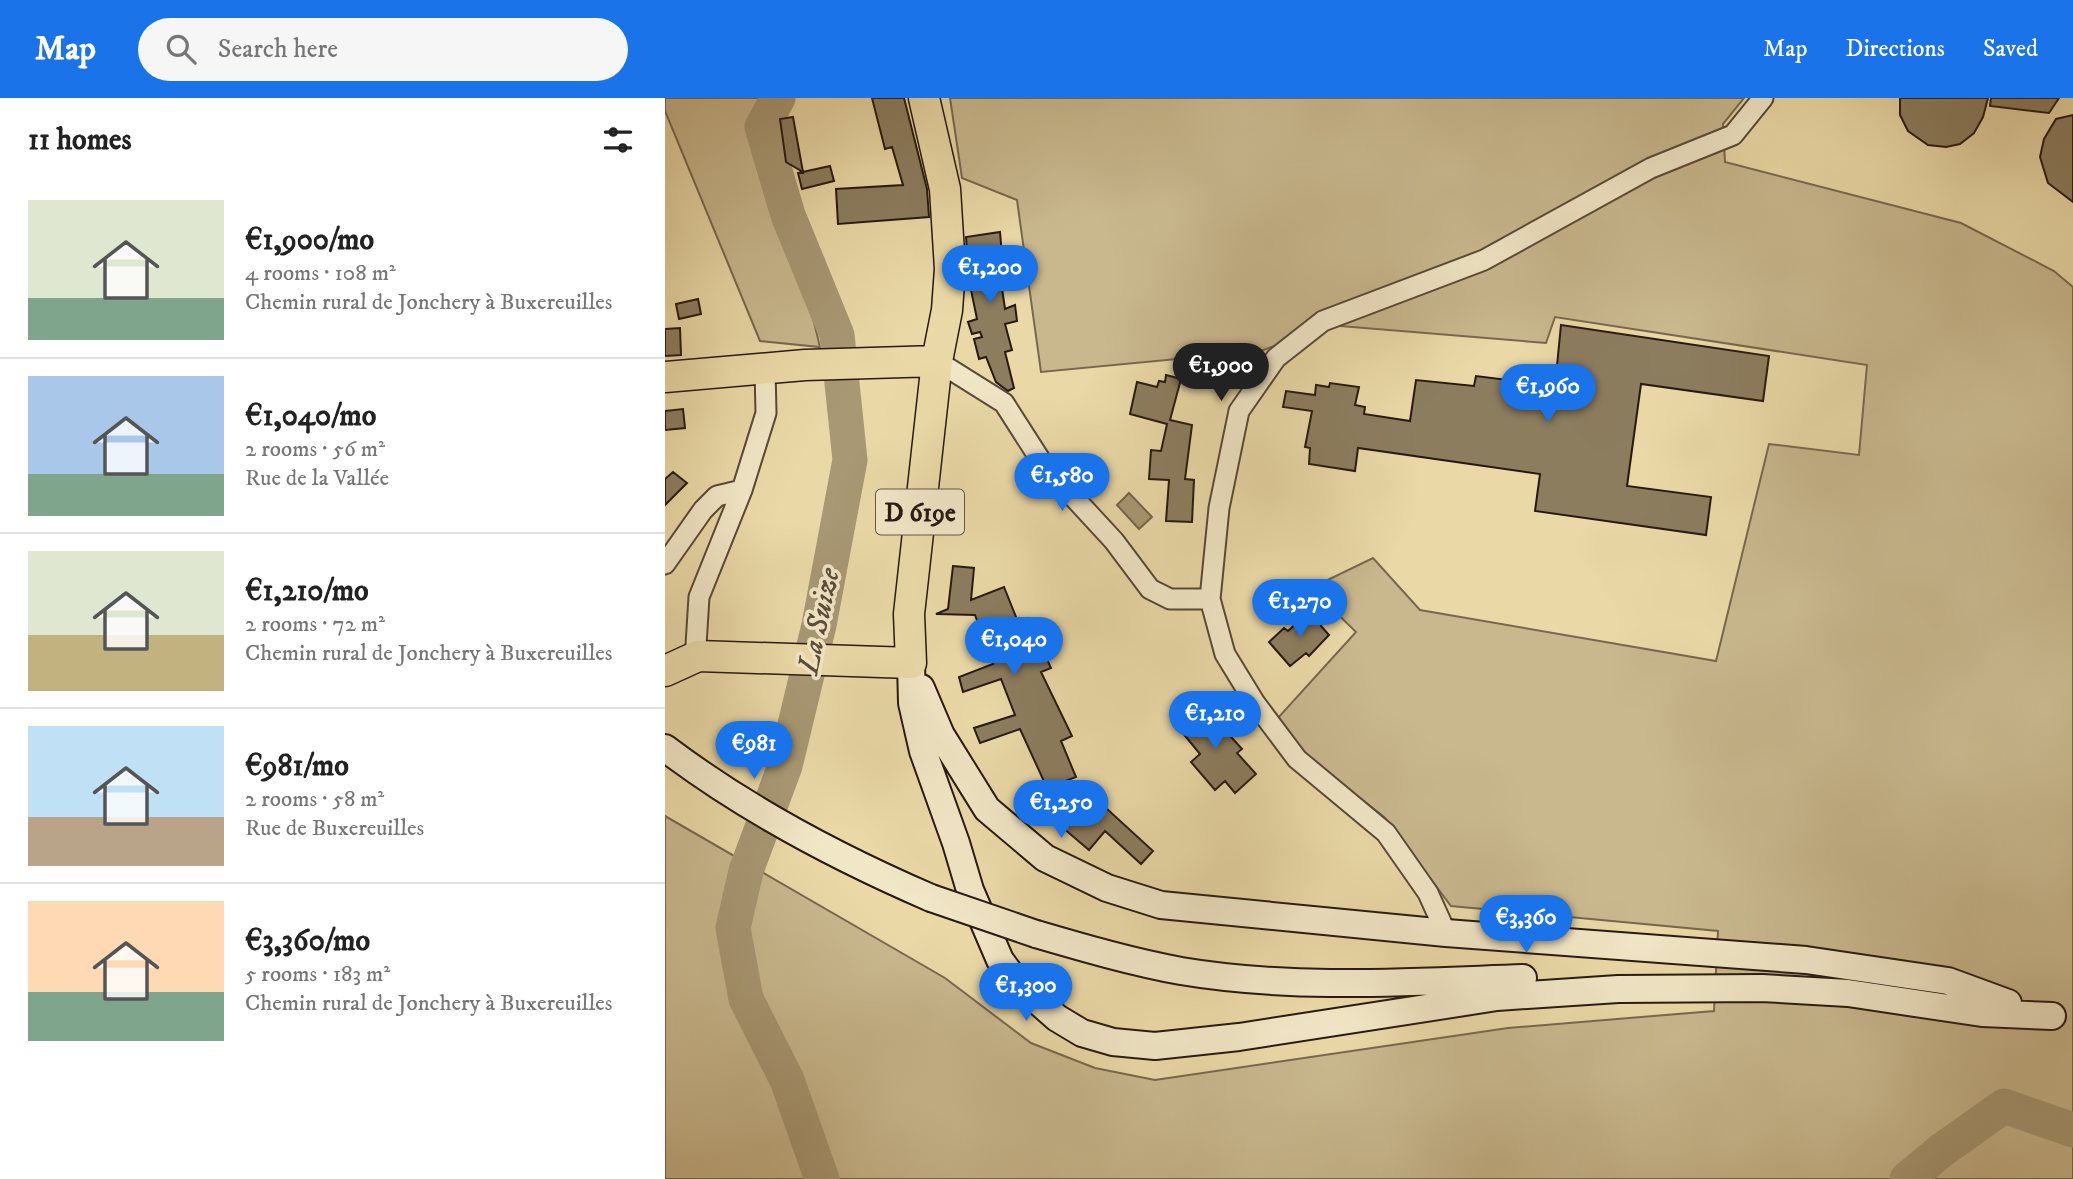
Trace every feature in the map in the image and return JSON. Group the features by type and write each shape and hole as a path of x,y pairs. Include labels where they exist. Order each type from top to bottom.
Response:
{"main road":[{"path":"665,377 805,365 937,361 947,310 949,233 945,189 924,98"},
{"name":"D 619e","path":"911,663 909,614 937,361"},
{"path":"665,671 698,656 911,663"},
{"path":"911,663 941,735 987,809 1045,858 1107,888 1161,905 1446,933 1859,967 1948,981 2008,1003 2062,1018"},
{"path":"911,663 912,703 923,751 970,890 1000,960 1014,979 1032,996 1057,1018 1082,1033 1114,1042 1156,1046 1239,1037 1497,997 1618,989 1762,988 1847,993 1982,1013 2062,1018"},
{"path":"665,748 758,811 818,847 931,898 1036,934 1170,968 1250,978 1359,984 1720,971 1875,982 2008,1003"}],"street":[{"path":"1446,933 1428,893 1386,833 1297,758 1255,703 1224,654 1210,599 1219,508 1239,411 1276,358 1323,321 1484,260 1651,168 1733,135 1763,98"},
{"path":"937,361 1004,403 1043,464 1114,541 1150,589 1170,600 1210,599"},
{"path":"698,656 696,645 699,597 742,490 766,413 765,369"},
{"path":"665,564 702,510 717,496 742,490"}],"shaded area":[{"path":"665,98 760,98 820,347 760,341 665,111"},
{"path":"950,98 1744,98 1723,124 1725,162 1961,223 2054,271 2073,287 2073,1179 665,1179 665,816 945,978 1031,1043 1095,1068 1155,1080 1508,1028 1714,1011 1718,931 1451,906 1384,817 1307,756 1277,719 1356,632 1311,588 1373,558 1420,610 1716,661 1769,444 1859,455 1867,365 1555,317 1546,343 1328,325 1261,351 1041,372 1017,200 962,178"},
{"path":"1129,493 1152,517 1139,529 1117,505"}],"building":[{"path":"872,98 904,98 927,189 929,217 838,224 836,189 903,185 892,147 885,149"},
{"path":"1900,98 1988,98 1983,117 1974,133 1960,144 1946,147 1928,145 1908,131 1900,115"},
{"path":"1991,98 2059,98 2049,113 1990,106"},
{"path":"2073,115 2073,202 2048,183 2040,157 2044,139 2056,119"},
{"path":"793,117 803,172 786,162 780,119"},
{"path":"830,166 834,181 802,189 798,173"},
{"path":"1000,232 1003,267 999,268 1005,309 1015,305 1017,321 1005,324 1012,350 1005,352 1014,388 1008,391 996,382 986,357 979,359 974,339 982,337 980,332 972,334 968,322 977,319 969,280 966,237"},
{"path":"698,299 701,314 679,319 676,304"},
{"path":"1561,325 1769,356 1763,401 1641,384 1627,486 1711,497 1706,535 1535,511 1540,474 1358,448 1355,471 1309,464 1310,448 1305,447 1312,411 1283,407 1286,391 1315,395 1316,385 1329,387 1330,383 1359,387 1355,405 1365,407 1364,414 1410,421 1416,380 1474,386 1476,376 1555,386"},
{"path":"680,328 681,355 665,356 665,329"},
{"path":"1166,375 1181,379 1170,420 1192,425 1185,479 1194,480 1192,522 1166,521 1169,480 1149,479 1151,450 1161,451 1167,424 1130,414 1137,382 1157,387 1159,381 1165,382"},
{"path":"683,409 685,428 665,430 665,411"},
{"path":"673,472 687,483 665,505 665,479"},
{"path":"953,566 974,568 971,600 1004,587 1018,622 1028,618 1051,668 1041,672 1072,736 1061,741 1076,777 1047,788 1020,729 980,743 974,728 1015,715 1001,679 963,692 959,677 993,664 975,615 936,614 948,609"},
{"path":"1309,612 1314,619 1323,618 1321,626 1329,635 1309,656 1306,653 1290,666 1269,642 1284,628 1288,631"},
{"path":"1201,704 1242,749 1237,753 1256,774 1235,793 1225,781 1215,790 1191,762 1200,754 1177,726"},
{"path":"1090,797 1153,851 1141,864 1105,831 1089,850 1063,828 1075,814 1072,812"}],"waterway":[{"name":"La Suize","path":"778,98 762,127 788,215 837,335 850,460 819,625 785,766 746,871 733,928 746,999 787,1080 822,1179"},
{"name":"La Suize","path":"1907,1179 1942,1150 2004,1106 2073,1130"}]}
